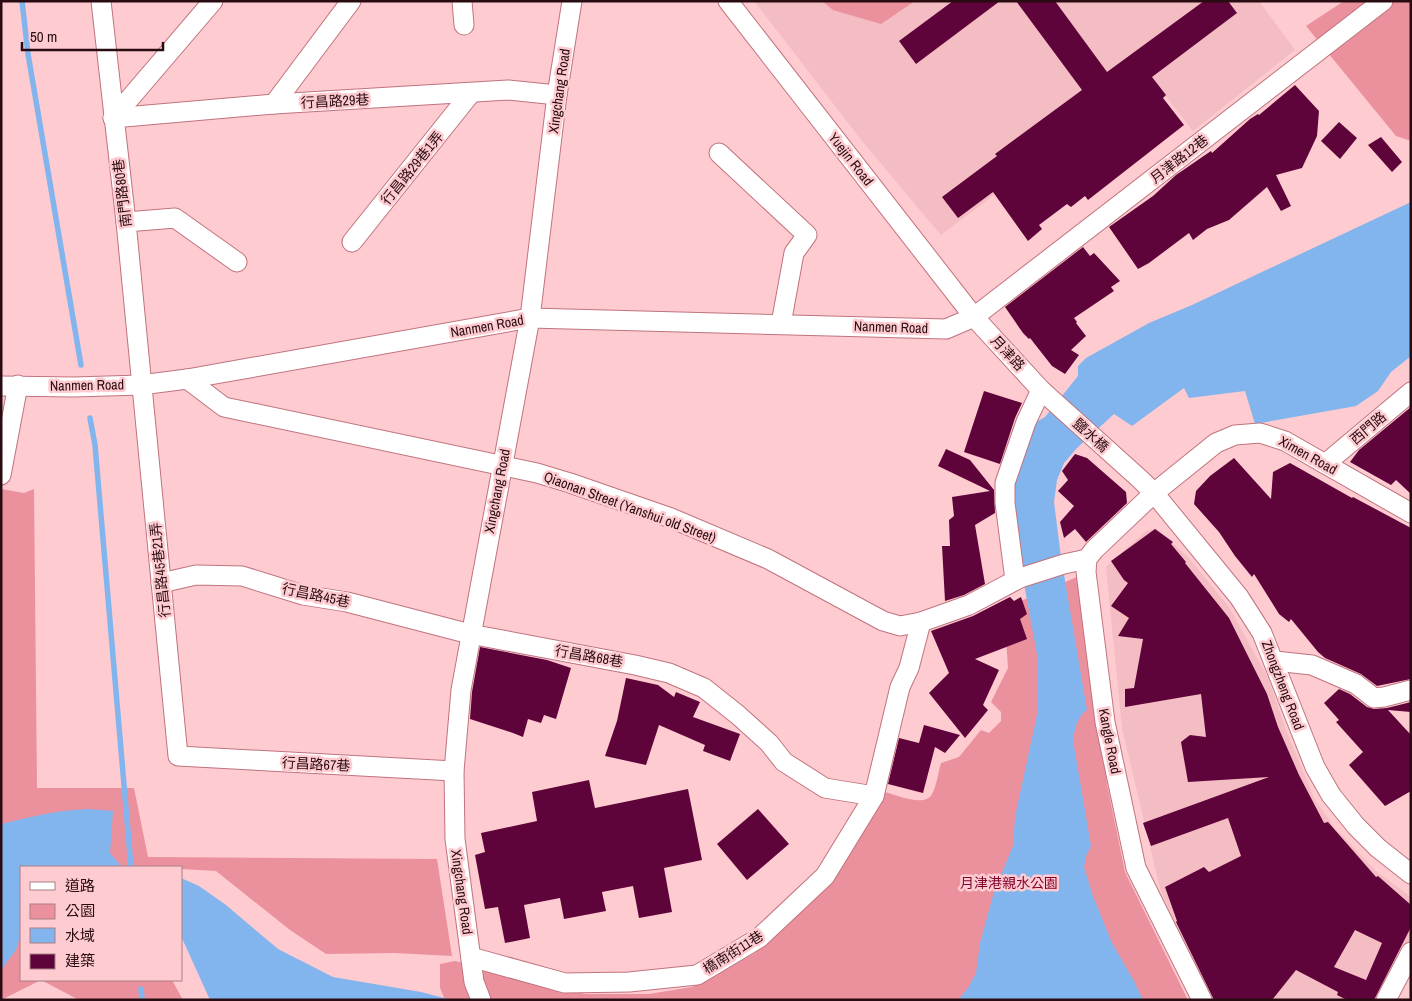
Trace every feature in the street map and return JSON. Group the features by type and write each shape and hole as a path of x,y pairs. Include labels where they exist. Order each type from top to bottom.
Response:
{"street":[{"name":"南門路80巷","path":"101,1 126,222 141,385"},
{"path":"113,118 212,1"},
{"path":"274,104 351,1"},
{"path":"462,1 464,26"},
{"name":"Xingchang Road","path":"481,1000 474,982 455,839 454,771 461,690 530,318 557,95 572,1"},
{"name":"Yuejin Road","path":"728,1 974,317"},
{"name":"月津路12巷","path":"974,317 1383,1"},
{"name":"行昌路29巷","path":"113,118 274,104 508,90 557,95"},
{"name":"行昌路29巷1弄","path":"352,242 471,93"},
{"path":"719,153 807,235 794,253 781,324"},
{"path":"126,222 175,218 237,262"},
{"name":"Nanmen Road","path":"10,386 141,385 187,379 530,318 946,329 974,317"},
{"name":"月津路","path":"974,317 1041,390"},
{"name":"Qiaonan Street (Yanshui old Street)","path":"187,379 224,407 537,473 671,518 768,560 883,621 900,626 920,622 969,605 1017,579 1064,564 1087,559"},
{"name":"行昌路45巷21弄","path":"141,385 178,756"},
{"path":"1,475 10,386"},
{"path":"1017,579 1005,503 1006,483 1026,422 1041,390"},
{"name":"鹽水橋","path":"1041,390 1148,486"},
{"name":"西門路","path":"1325,464 1411,392"},
{"name":"Ximen Road","path":"1148,486 1216,442 1235,434 1260,433 1285,441 1411,513"},
{"path":"1087,559 1148,486"},
{"name":"Zhongzheng Road","path":"1148,486 1239,597 1262,633 1275,661 1315,767 1331,795 1356,826 1378,848 1411,874"},
{"name":"Kangle Road","path":"1087,559 1087,581 1105,722 1136,868 1202,1000"},
{"name":"行昌路45巷","path":"161,583 196,575 242,576 303,595 347,602 470,634"},
{"name":"橋南街11巷","path":"471,957 565,983 629,982 697,975 759,938 825,876 874,796 900,687 909,668 920,622"},
{"name":"行昌路68巷","path":"470,634 635,665 669,674 704,688 769,742 784,762 825,788 874,796"},
{"path":"1275,661 1312,665 1356,684 1374,698 1384,698 1411,690"},
{"name":"行昌路67巷","path":"178,756 454,771"},
{"path":"1386,1000 1411,952"}],"shaded area":[{"path":"754,1 1259,1 1295,50 1193,131 1151,77 941,235 862,141"},
{"path":"1156,528 1189,558 1229,607 1268,678 1287,733 1315,800 1335,828 1376,871 1411,897 1411,949 1381,1000 1212,1000 1200,978 1160,889 1122,728 1106,567 1145,532"}],"green space":[{"path":"822,1 915,1 881,24 833,10"},
{"path":"1344,1 1411,1 1411,141 1396,136 1306,26"},
{"path":"1,489 24,493 34,489 37,788 134,788 148,857 437,859 452,956 395,953 326,954 290,930 216,871 182,869 182,866 20,866 20,981 39,981 1,1000"},
{"name":"月津港親水公園","path":"1079,576 1107,784 1125,872 1188,1000 445,1000 440,988 440,964 455,961 585,994 649,994 692,987 755,953 839,871 885,792 917,800 928,798 935,787 941,763 959,757 981,730 989,733 1001,721 1001,712 991,702 1008,668 1004,608"},
{"path":"43,981 173,981 183,1000 79,1000"}],"water":[{"path":"1411,202 1411,356 1391,372 1378,391 1356,406 1255,424 1245,391 1189,398 1184,388 1132,426 1114,414 1077,448 1064,463 1057,480 1054,502 1061,557 1087,710 1079,719 1073,740 1091,846 1086,856 1084,867 1093,896 1112,943 1143,1000 958,1000 968,988 976,973 980,943 994,892 1013,846 1015,817 1038,710 1038,660 1011,513 1013,486 1024,446 1038,421 1045,417 1078,376 1078,366 1086,358 1149,323 1192,305"},
{"path":"77,810 113,811 110,853 121,866 20,866 20,937 16,950 1,970 1,824 33,816"},
{"path":"182,878 199,886 226,905 278,949 333,977 421,992 452,1000 210,1000 182,938"}],"building":[{"path":"953,1 1000,1 916,64 899,41"},
{"path":"1016,1 1055,1 1107,72 1204,1 1228,1 1237,13 1152,77 1166,95 1163,98 1184,125 1088,200 1085,196 1071,207 1067,204 1039,225 1042,229 1028,241 993,192 958,218 942,197 997,156 995,154 1082,90"},
{"path":"1295,85 1319,111 1317,136 1302,168 1276,175 1291,206 1281,211 1267,187 1229,220 1207,229 1193,240 1189,233 1138,269 1109,227 1153,196 1176,175 1211,151 1212,153 1250,119 1259,115"},
{"path":"1339,122 1357,138 1340,159 1321,141"},
{"path":"1381,137 1402,162 1392,172 1368,145"},
{"path":"1083,247 1090,256 1094,253 1120,281 1111,287 1114,291 1074,318 1086,336 1071,350 1079,355 1065,374 1052,366 1030,338 1023,333 1005,307"},
{"path":"984,391 1022,403 1000,464 964,452"},
{"path":"1411,407 1411,494 1396,480 1391,485 1350,462 1359,450"},
{"path":"946,449 970,460 994,490 995,513 975,525 985,584 964,595 945,601 942,546 950,546 949,520 954,516 952,497 990,491 938,466"},
{"path":"1075,454 1087,458 1126,492 1127,503 1086,542 1075,529 1064,538 1060,522 1074,506 1058,491 1068,480 1062,471"},
{"path":"1234,458 1271,499 1273,472 1290,463 1411,528 1411,679 1377,686 1361,674 1325,658 1291,619 1289,622 1279,614 1254,574 1252,577 1219,532 1194,504 1196,491 1210,476"},
{"path":"1155,529 1173,542 1171,544 1185,563 1229,618 1267,694 1278,727 1299,775 1324,823 1328,822 1376,877 1378,876 1411,905 1411,927 1374,1000 1347,1000 1337,995 1338,992 1296,970 1272,1000 1214,1000 1176,922 1165,887 1204,867 1209,872 1241,856 1228,818 1151,846 1143,823 1269,777 1188,782 1181,742 1190,735 1206,737 1201,694 1125,707 1125,689 1134,688 1143,639 1118,636 1129,618 1111,606 1128,583 1111,561","holes":["1355,930 1382,943 1366,980 1334,967"]},
{"path":"1010,597 1014,601 1021,597 1027,614 1020,619 1027,639 975,659 999,670 983,705 988,710 965,738 929,693 949,673 931,631 973,616"},
{"path":"480,647 547,660 571,668 556,719 544,715 541,723 528,719 523,737 470,719 472,692"},
{"path":"626,678 658,685 674,697 676,692 700,702 693,717 740,734 730,761 703,751 705,745 659,725 646,765 605,756 617,721"},
{"path":"1339,689 1350,694 1367,707 1374,709 1411,702 1411,712 1388,710 1411,735 1411,791 1385,806 1349,765 1363,752 1336,722 1339,720 1324,703"},
{"path":"924,725 960,735 945,753 935,747 923,793 888,784 899,738 919,743"},
{"path":"589,780 595,808 688,789 702,860 664,868 672,912 639,918 633,886 602,892 606,911 564,919 560,898 524,905 530,938 505,943 498,907 485,909 475,855 485,852 481,833 537,821 532,792"},
{"path":"758,809 789,844 747,880 717,844"}],"waterway":[{"path":"22,1 28,54 81,365"},
{"path":"90,418 95,445 131,866"},
{"path":"141,989 142,1000"}]}
